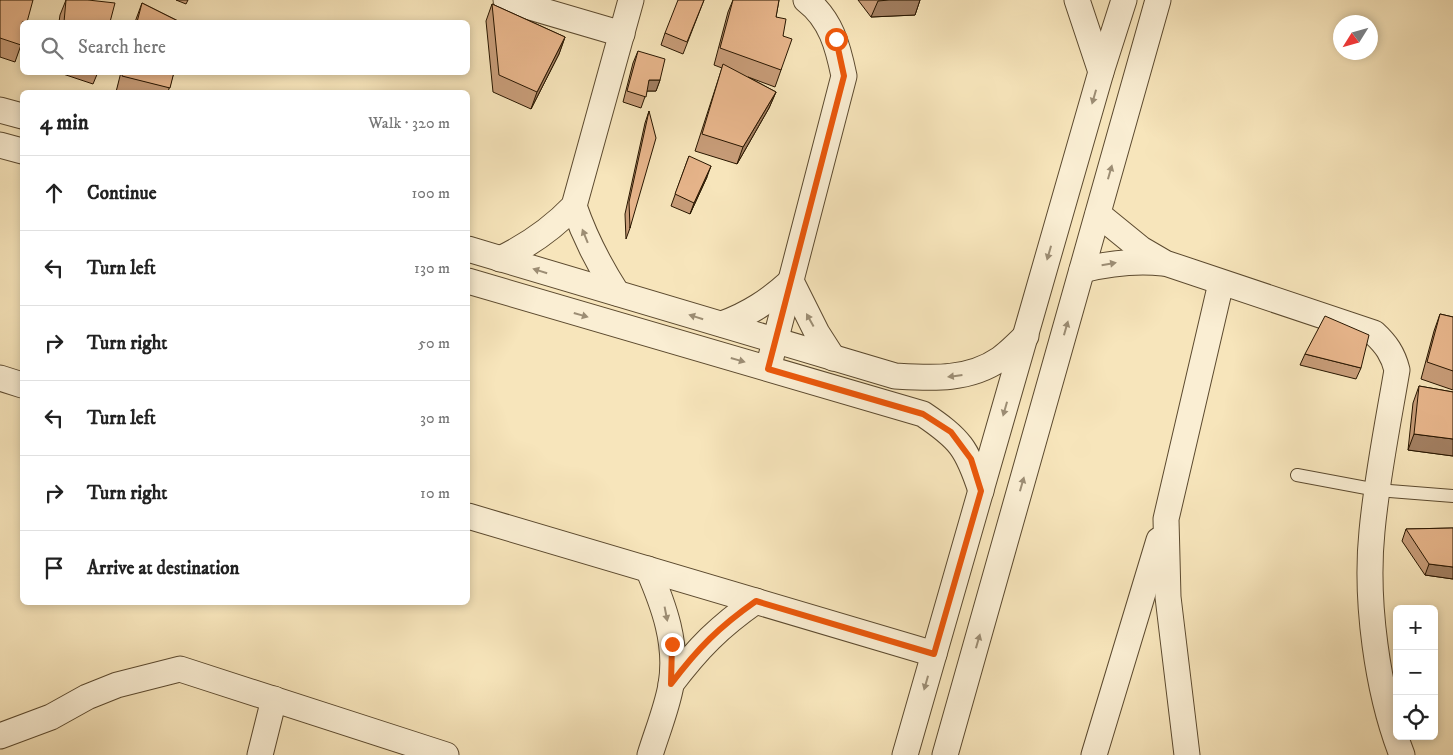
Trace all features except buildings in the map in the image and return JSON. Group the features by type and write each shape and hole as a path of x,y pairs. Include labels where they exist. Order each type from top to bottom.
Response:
{"street":[{"path":"506,0 622,34"},
{"path":"500,259 540,236 574,206 631,0"},
{"path":"768,369 844,76 836,39 815,7 806,0"},
{"path":"1077,0 1101,72"},
{"path":"933,755 906,751 1101,72 1124,0"},
{"path":"945,755 1158,0"},
{"path":"0,110 20,115"},
{"path":"574,206 585,237 599,266 617,293"},
{"path":"1098,214 1134,244 1165,263 1374,333 1385,343 1393,355 1397,370 1371,533 1371,612 1380,677 1402,755"},
{"path":"470,250 895,376 934,378 968,374 1000,359 1026,336"},
{"path":"1082,270 1109,263 1128,261 1165,263"},
{"path":"722,324 770,300 791,281"},
{"path":"791,281 817,333 833,358"},
{"path":"470,282 923,414 951,432 971,459 981,491"},
{"path":"1094,755 1166,519 1221,283"},
{"path":"0,378 20,384"},
{"path":"470,517 934,654"},
{"path":"1166,519 1168,598 1187,755"},
{"path":"648,569 664,606 670,635 671,684 650,755"},
{"path":"671,684 695,652 716,631 756,601"},
{"path":"0,736 51,717 87,697 117,685 180,669 274,699 404,748 446,755"},
{"path":"260,755 274,699"}],"lane":[{"path":"1297,475 1377,490 1453,496"}],"route":[{"path":"672,644 671,684 695,652 724,624 756,601 934,654 981,491 971,459 951,432 923,414 768,369 844,76 836,39"}]}
